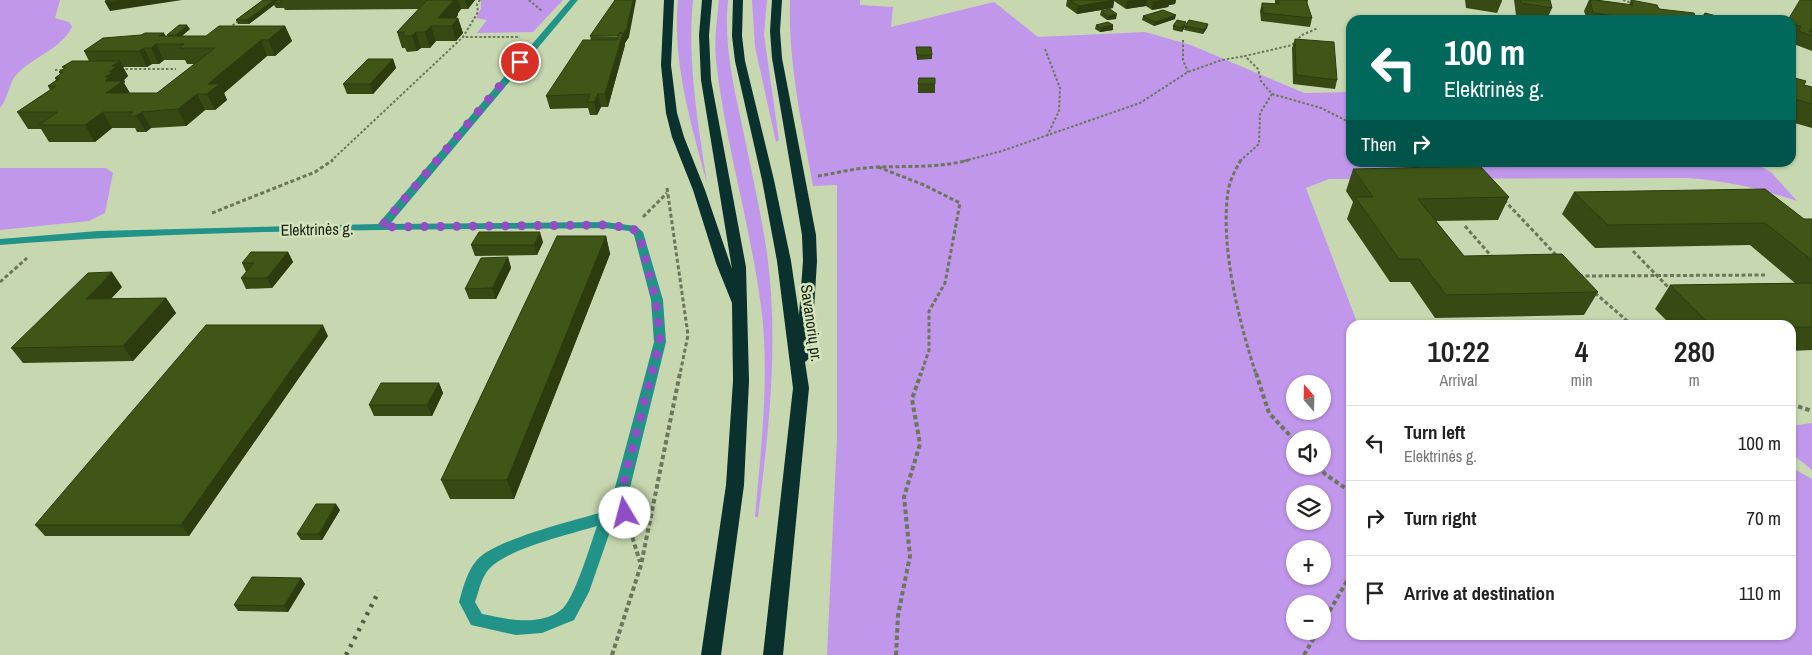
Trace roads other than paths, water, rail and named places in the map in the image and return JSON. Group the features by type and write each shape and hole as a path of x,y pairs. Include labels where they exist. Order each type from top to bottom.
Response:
{"highway":[{"path":"668,0 665,22 667,66 673,121 702,198 722,267 739,306"},
{"path":"707,0 704,35 706,80 739,267 741,381 735,485 711,655"},
{"name":"Savanorių pr.","path":"738,0 740,61 768,180 784,262 801,388 773,655"},
{"path":"777,0 775,31 777,58 810,235 810,261 801,388"}],"street":[{"path":"381,227 540,37 574,0"},
{"name":"Elektrinės g.","path":"0,242 98,234 381,227 605,225 632,228 639,234 656,300 660,342 620,496 608,516"},
{"path":"608,516 581,592 568,615 542,626 516,628 477,620 467,602 475,579 485,562 502,551 608,516"}],"railway":[{"path":"346,655 379,591"}]}
